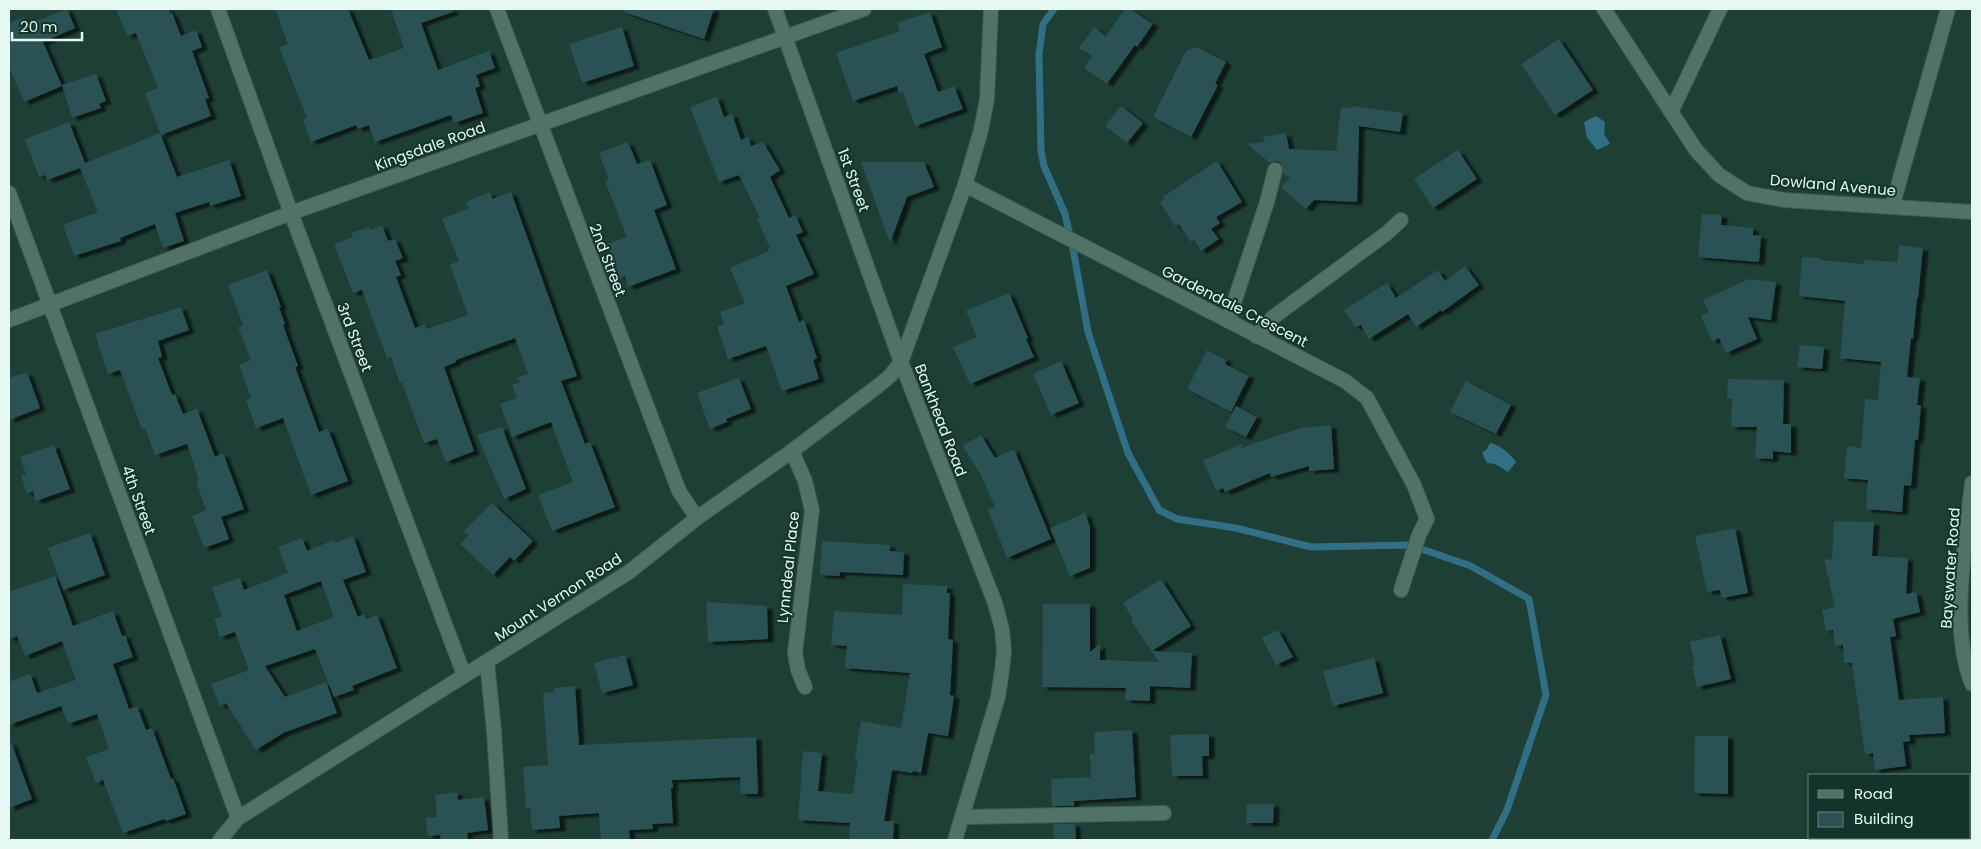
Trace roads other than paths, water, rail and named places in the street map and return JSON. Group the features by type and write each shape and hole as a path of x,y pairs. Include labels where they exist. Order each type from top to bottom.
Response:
{"street":[{"name":"3rd Street","path":"218,9 291,213 464,675"},
{"name":"2nd Street","path":"497,9 679,491 697,518"},
{"name":"1st Street","path":"775,9 901,362"},
{"name":"Kingsdale Road","path":"9,320 291,213 864,9"},
{"name":"Bankhead Road","path":"955,840 998,697 1004,651 1002,629 995,603 901,362 965,185 981,130 987,99 991,9"},
{"name":"Dowland Avenue","path":"1604,9 1696,150 1719,176 1748,192 1784,200 1972,212"},
{"path":"1672,112 1720,9"},
{"path":"1892,207 1948,9"},
{"path":"1228,321 1276,170"},
{"name":"Gardendale Crescent","path":"965,185 1044,224 1345,381 1367,398 1414,485 1427,519 1419,535 1401,590"},
{"name":"4th Street","path":"9,193 238,818"},
{"path":"1256,336 1272,318 1387,233 1401,220"},
{"name":"Mount Vernon Road","path":"220,840 238,818 629,572 697,518 792,451 878,386 891,375 901,362"},
{"name":"Lynndeal Place","path":"792,451 805,481 812,510 795,653 798,670 806,686"},
{"name":"Bayswater Road","path":"1972,483 1962,584 1961,632 1968,674 1972,684"},
{"path":"487,662 494,731 501,840"},
{"path":"962,817 1164,813"}],"water":[{"path":"1596,116 1605,122 1604,134 1610,144 1597,150 1587,138 1584,122"},
{"path":"1490,443 1511,455 1516,462 1508,472 1495,464 1487,463 1482,453"}],"waterway":[{"path":"1054,9 1043,24 1039,54 1041,151 1044,166 1065,214 1088,332 1128,453 1159,510 1177,519 1236,528 1311,547 1410,545 1471,566 1529,599 1546,695 1507,810 1492,840"}]}
